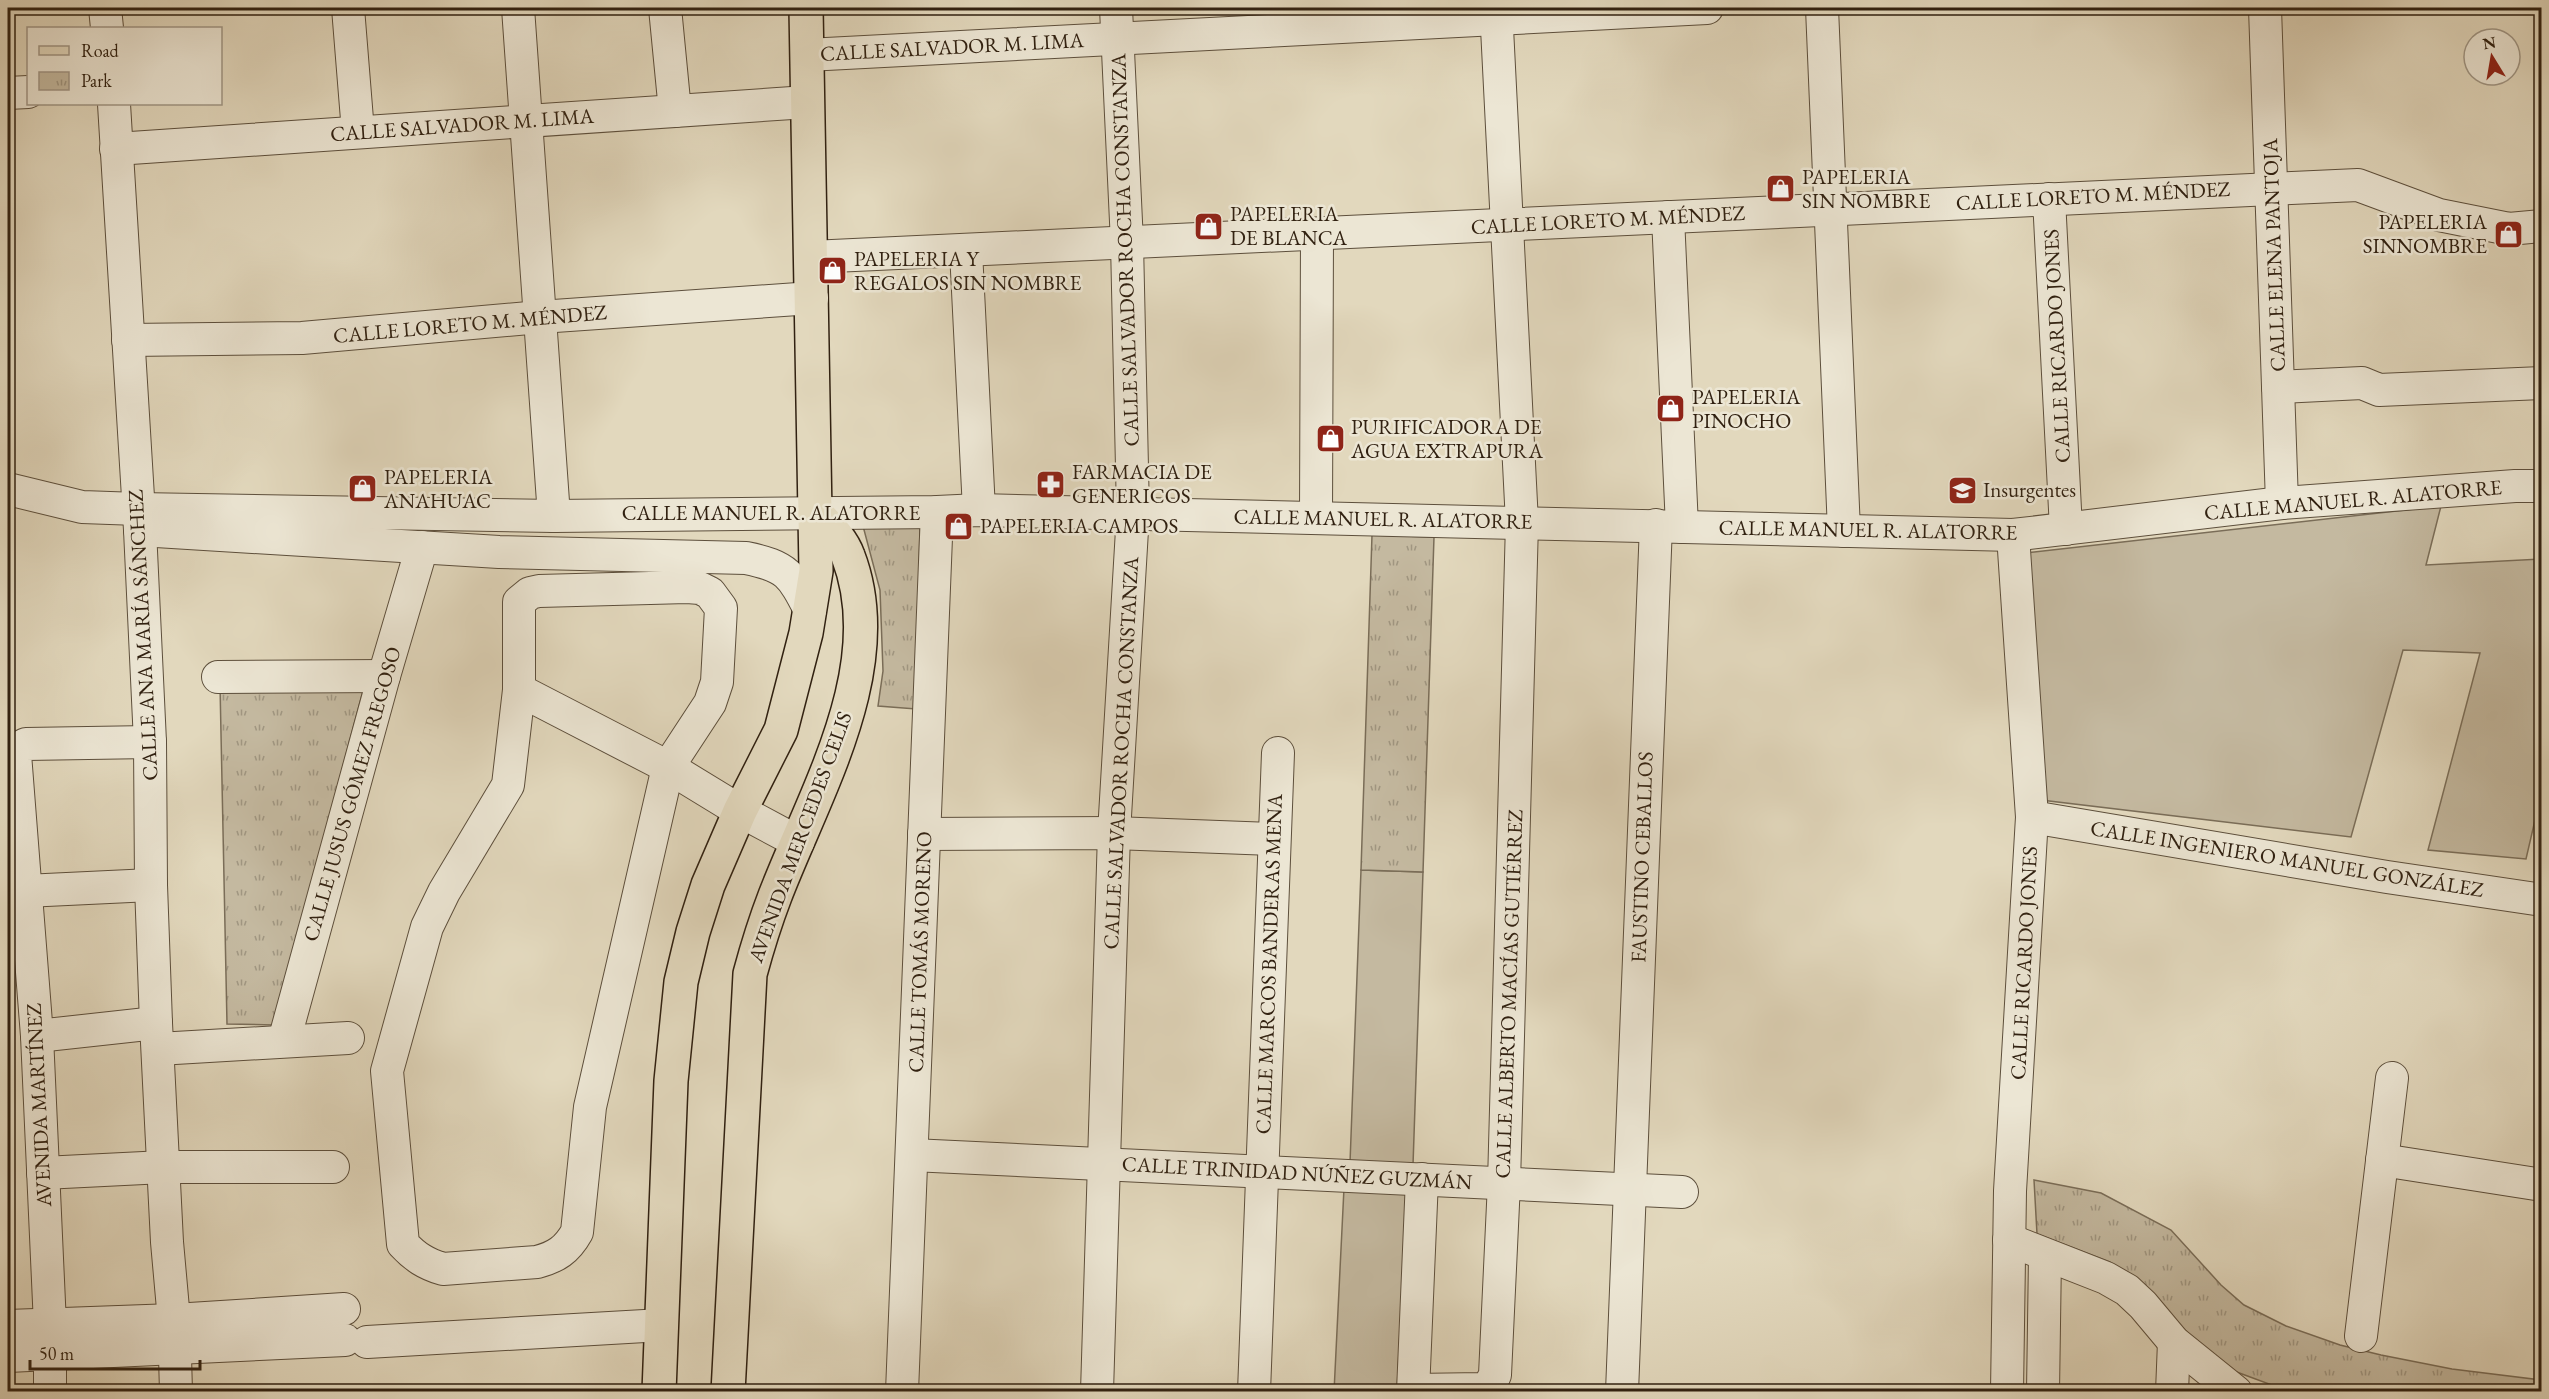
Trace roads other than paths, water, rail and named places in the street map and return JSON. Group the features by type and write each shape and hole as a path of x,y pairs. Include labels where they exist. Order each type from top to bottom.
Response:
{"main road":[{"path":"659,1392 671,1081 681,982 693,932 708,885 740,811 781,730 810,610 816,571 806,8"},
{"name":"AVENIDA MERCEDES CELIS","path":"728,1392 750,974 764,925 842,735 860,646 859,600 848,554 815,512"}],"street":[{"path":"105,8 107,27"},
{"path":"348,8 358,132"},
{"path":"518,8 554,516"},
{"path":"666,8 675,111"},
{"name":"CALLE SALVADOR ROCHA CONSTANZA","path":"1097,1392 1114,833 1133,513 1127,243 1116,8"},
{"name":"CALLE SALVADOR M. LIMA","path":"807,55 1118,38 1497,13 1707,8"},
{"path":"1822,8 1844,531"},
{"name":"CALLE ELENA PANTOJA","path":"2265,8 2282,503"},
{"name":"CALLE ALBERTO MACÍAS GUTIÉRREZ","path":"1413,1390 1482,1389 1488,1388 1494,1380 1504,1183 1522,523 1497,13"},
{"path":"8,93 27,92"},
{"name":"CALLE SALVADOR M. LIMA","path":"116,149 807,102"},
{"name":"CALLE ANA MARÍA SÁNCHEZ","path":"114,105 150,742 151,885 157,1036 176,1392"},
{"name":"CALLE LORETO M. MÉNDEZ","path":"812,257 2358,185 2439,215 2508,229 2541,226"},
{"name":"CALLE RICARDO JONES","path":"2049,199 2066,529"},
{"name":"FAUSTINO CEBALLOS","path":"1622,1392 1629,1189 1669,526 1668,217"},
{"path":"1316,518 1317,234"},
{"path":"966,251 979,510"},
{"name":"CALLE LORETO M. MÉNDEZ","path":"128,340 302,338 540,317 812,298"},
{"path":"2278,387 2362,383 2379,390 2541,383"},
{"name":"CALLE MANUEL R. ALATORRE","path":"8,489 139,520 979,510 2013,535 2282,503 2541,486"},
{"name":"CALLE TOMÁS MORENO","path":"902,1392 937,512"},
{"path":"139,520 422,547 510,552 746,558 765,561 784,570 795,582 810,610"},
{"name":"CALLE RICARDO JONES","path":"2007,1392 2010,1191 2032,817 2013,535"},
{"name":"CALLE JUSUS GÓMEZ FREGOSO","path":"284,1041 384,676 422,547"},
{"path":"687,587 700,588 710,593 721,608 717,682 710,703 668,767 590,1107 577,1232 562,1252 537,1262 444,1269 420,1260 403,1244 387,1071 426,927 444,892 508,785 519,690 518,608 522,598 530,593 687,587"},
{"path":"218,677 384,676"},
{"path":"519,690 668,767 740,811 798,842"},
{"name":"AVENIDA MARTÍNEZ","path":"50,1392 50,1340 37,1036 15,754 18,748 26,744 150,742"},
{"name":"CALLE MARCOS BANDERAS MENA","path":"1254,1392 1278,753"},
{"name":"CALLE INGENIERO MANUEL GONZÁLEZ","path":"2032,817 2387,877 2541,900"},
{"path":"924,834 1114,833 1273,839"},
{"path":"25,891 151,885"},
{"path":"37,1036 157,1036 284,1041 348,1038"},
{"path":"2361,1336 2392,1078"},
{"name":"CALLE TRINIDAD NÚÑEZ GUZMÁN","path":"912,1155 1682,1192"},
{"path":"2382,1160 2541,1185"},
{"path":"43,1173 164,1167 333,1167"},
{"path":"1413,1390 1422,1179"},
{"path":"2009,1240 2106,1278 2127,1290 2143,1305 2174,1342 2236,1392"},
{"path":"2043,1392 2045,1256"},
{"path":"174,1335 344,1309"},
{"path":"8,1326 50,1340"},
{"path":"8,1356 50,1340 174,1335 356,1341 662,1326"},
{"path":"2172,1392 2174,1342"}],"place":[{"name":"PAPELERIA SIN NOMBRE","path":"1781,189"},
{"name":"PAPELERIA DE BLANCA","path":"1209,226"},
{"name":"PAPELERIA SINNOMBRE","path":"2508,234"},
{"name":"PAPELERIA Y REGALOS SIN NOMBRE","path":"833,271"},
{"name":"PAPELERIA PINOCHO","path":"1671,409"},
{"name":"PURIFICADORA DE AGUA EXTRAPURA","path":"1330,439"},
{"name":"FARMACIA DE GENERICOS","path":"1051,484"},
{"name":"PAPELERIA ANAHUAC","path":"363,489"},
{"name":"Insurgentes","path":"1962,490"},
{"name":"PAPELERIA CAMPOS","path":"959,526"}]}
